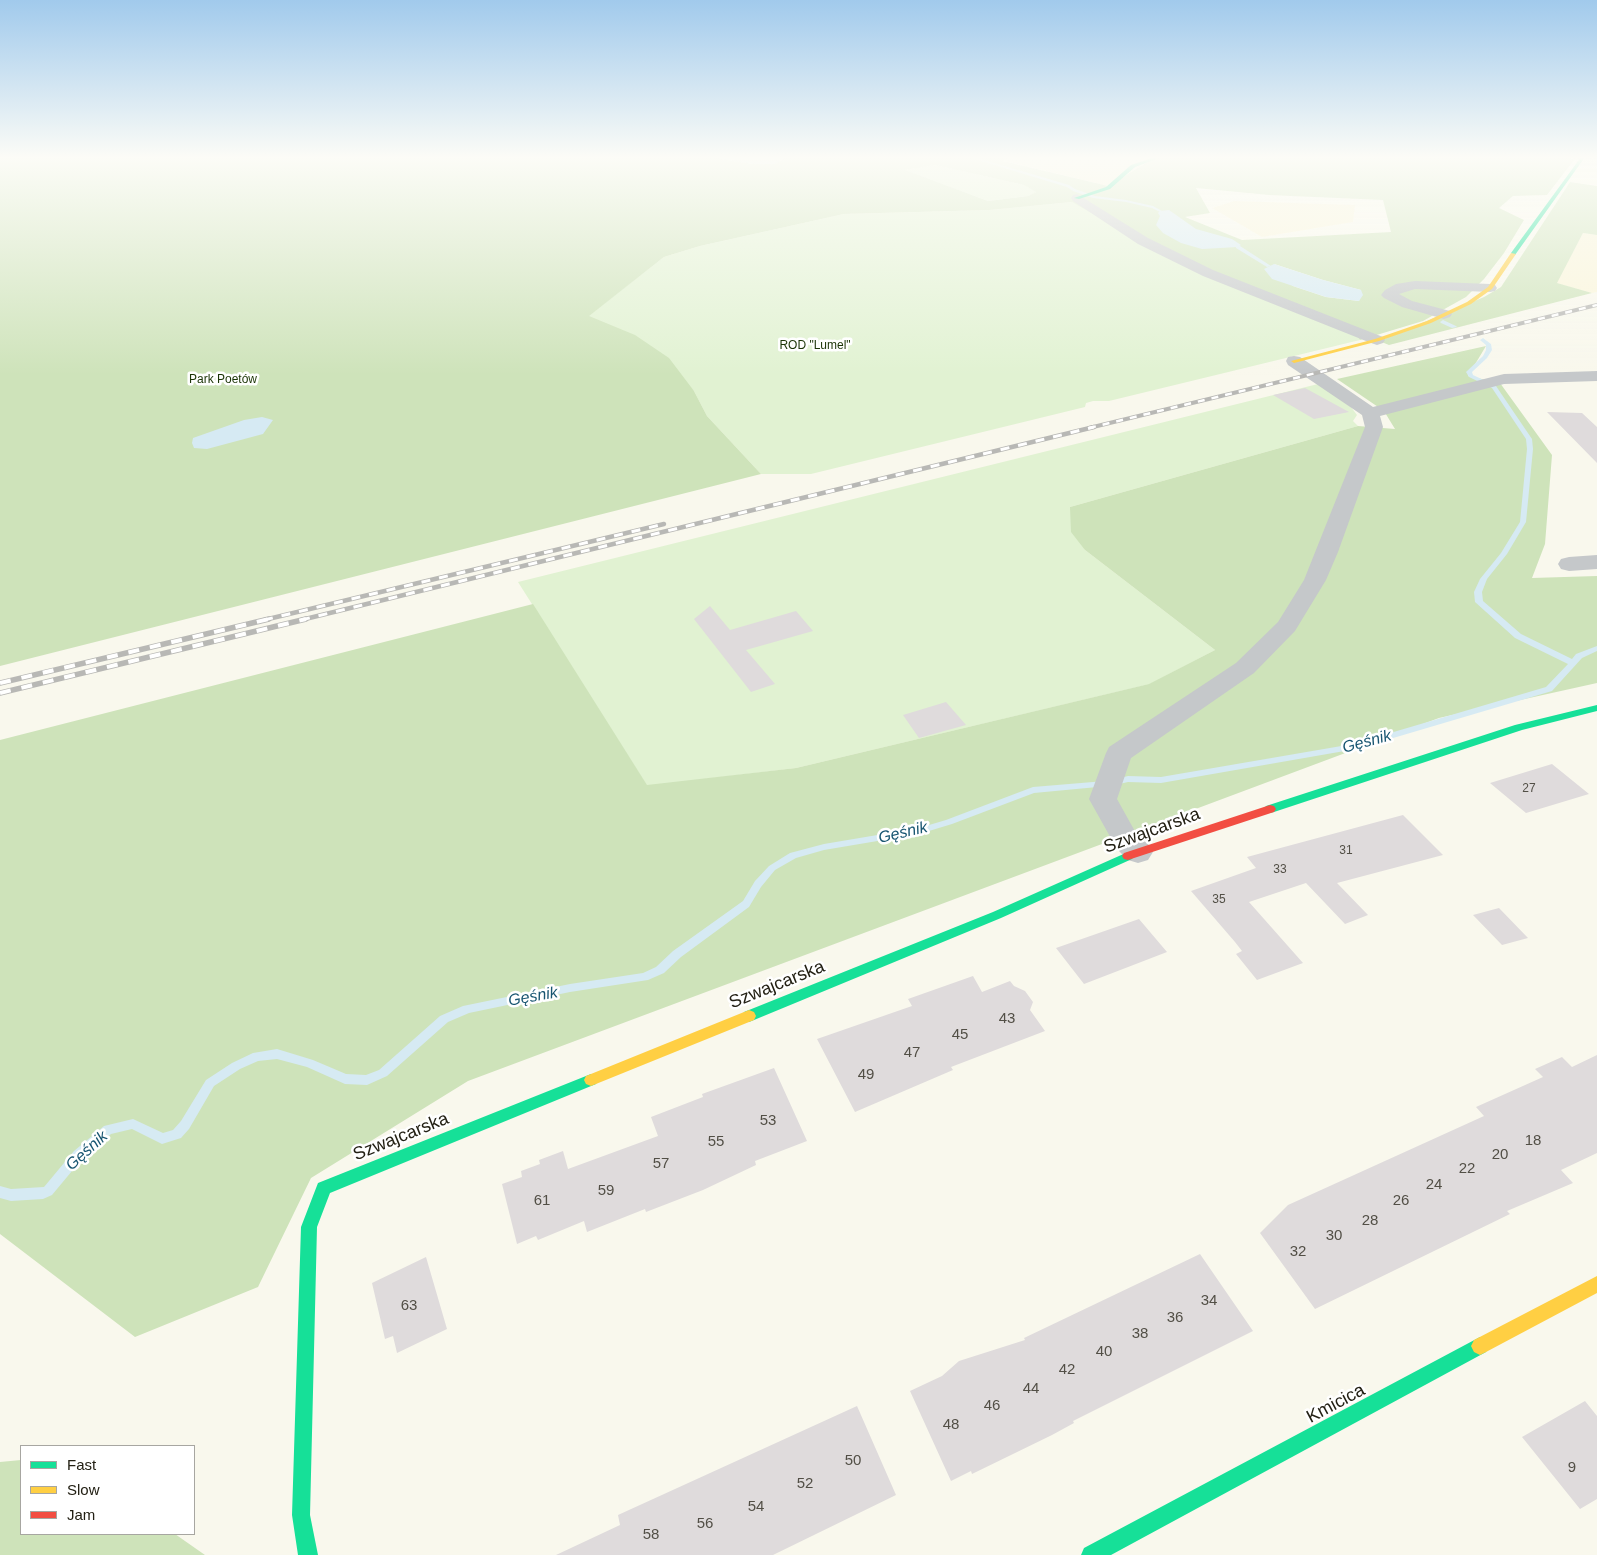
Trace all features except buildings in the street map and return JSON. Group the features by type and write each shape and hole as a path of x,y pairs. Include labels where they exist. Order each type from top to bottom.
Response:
{"street":[{"path":"1127,230 1144,241 1208,273 1377,340"},
{"path":"1294,361 1377,340 1429,322 1469,303 1490,288 1529,230"},
{"path":"1444,314 1407,304 1389,295 1401,287 1415,285 1490,288"},
{"path":"1138,852 1127,842 1103,799 1119,753 1245,668 1287,626 1314,580 1327,552 1374,427 1370,413 1294,361"},
{"path":"1370,413 1486,383 1521,378 1597,376"},
{"path":"1569,564 1597,562"},
{"name":"Szwajcarska","path":"308,1555 301,1515 309,1227 324,1188 997,915 1138,852 1518,727 1597,708"},
{"name":"Kmicica","path":"1091,1555 1597,1284"}],"shaded area":[{"path":"1249,230 1307,230 1262,237"},
{"path":"1583,233 1597,235 1597,292 1592,293 1556,283"}],"green space":[{"name":"Park Poetów","path":"0,230 774,230 700,246 664,257 589,316 635,335 669,358 694,391 707,416 761,474 0,666"},
{"name":"ROD \"Lumel\"","path":"774,230 1131,230 1354,333 1360,340 1109,401 1093,401 1086,403 1085,407 811,474 761,474 707,416 694,391 588,316 664,257 700,246"},
{"name":"Park Poetów","path":"1121,230 1216,230 1242,240 1391,232 1390,230 1518,230 1504,253 1484,279 1466,297 1423,321 1360,340 1354,333 1184,265","holes":["1274,264 1361,290 1359,301 1326,297 1293,286"]},
{"path":"1539,230 1597,230 1597,235 1583,233 1557,283 1592,293 1389,345 1379,341 1484,297 1501,287"},
{"path":"1486,346 1468,376 1500,383 1552,455 1545,544 1532,578 1597,576 1597,683 1439,718 468,1081 311,1178 258,1287 135,1337 0,1234 0,740 533,604 647,785 796,768 1149,684 1215,650 1085,550 1071,532 1070,507 1358,426 1395,429 1384,411 1337,379"},
{"path":"1318,384 1351,407 1357,415 1353,421 1358,426 1070,507 1085,550 1215,650 1150,684 796,768 647,786 518,582"},
{"path":"20,1460 20,1535 176,1535 205,1555 0,1555 0,1462"}],"water":[{"path":"1160,230 1198,230 1232,239 1241,245 1238,247 1202,249 1181,243"},
{"path":"1274,264 1361,290 1363,295 1359,301 1326,297 1272,279 1264,269"},
{"path":"262,417 273,420 263,434 207,449 194,448 193,438 244,420"}],"waterway":[{"path":"1238,247 1269,266"},
{"path":"1443,322 1454,327"},
{"path":"1483,340 1489,345 1489,350 1485,357 1469,372 1471,376 1494,387 1529,439 1530,449 1523,522 1504,554 1484,579 1478,592 1479,602 1518,636 1573,663"},
{"name":"Gęśnik","path":"1573,663 1579,656 1597,648"},
{"name":"Gęśnik","path":"1115,782 1128,779 1161,780 1353,747 1549,689 1573,663"},
{"name":"Gęśnik","path":"0,1192 11,1195 48,1191 78,1155 108,1130 133,1124 162,1139 177,1134 185,1125 210,1083 236,1066 257,1056 277,1054 309,1063 345,1079 367,1080 383,1073 444,1019 467,1009 570,988 644,977 660,970 677,954 746,904 758,884 772,868 793,855 824,847 919,831 949,822 1033,790 1105,784"}],"railway":[{"path":"1089,428 1597,305"},
{"path":"301,620 1094,427"},
{"path":"264,620 664,524"},
{"path":"0,683 269,619"},
{"path":"0,693 306,619"}],"traffic: fast":[{"path":"1513,254 1531,230"},
{"path":"1270,809 1519,727 1597,708"},
{"path":"749,1016 997,915 1128,856"},
{"path":"308,1555 301,1515 309,1227 324,1188 591,1080"},
{"path":"1091,1555 1480,1346"}],"traffic: slow":[{"path":"1294,361 1377,340 1429,322 1469,303 1490,288 1513,254"},
{"path":"591,1080 749,1016"},
{"path":"1480,1346 1597,1284"}],"traffic: jam":[{"path":"1128,856 1270,809"}]}
